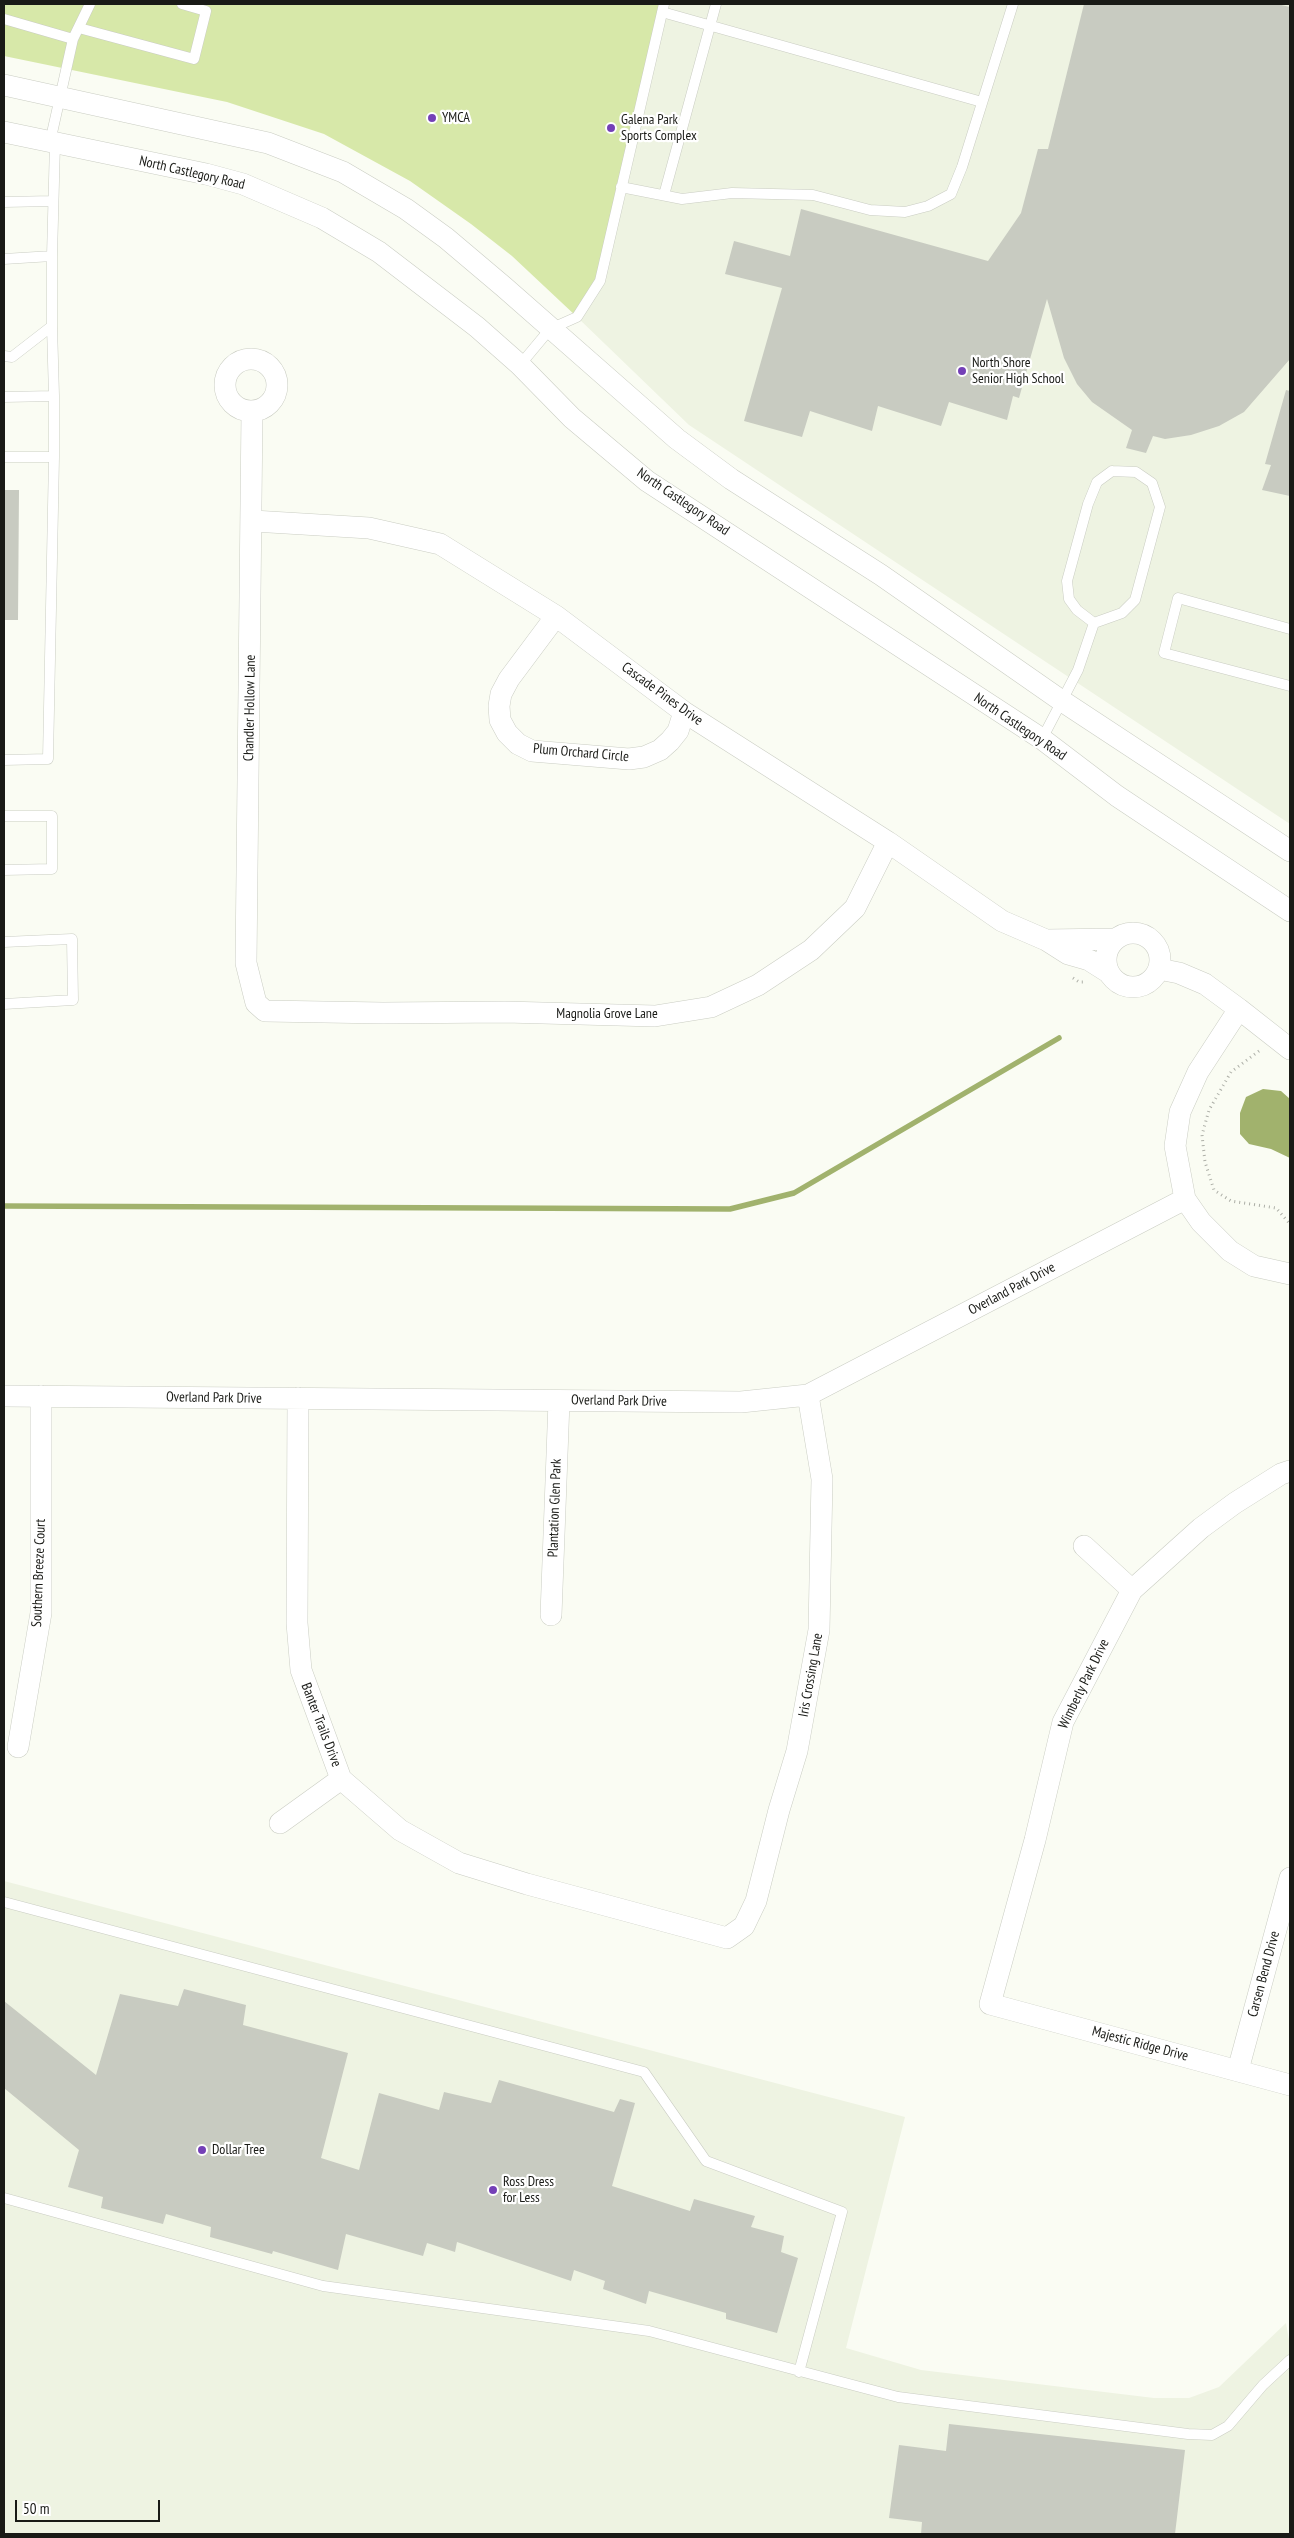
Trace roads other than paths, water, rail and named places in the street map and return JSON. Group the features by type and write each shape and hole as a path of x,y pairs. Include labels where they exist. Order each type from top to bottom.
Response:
{"street":[{"path":"4,85 268,143 343,172 406,209 446,238 677,439 731,479 881,575 1062,702 1285,845"},
{"name":"North Castlegory Road","path":"4,132 206,174 243,184 322,218 379,252 477,327 520,365 572,418 647,481 1042,739 1117,796 1290,911"},
{"name":"Chandler Hollow Lane","path":"252,412 253,521 246,963 256,1003"},
{"name":"Cascade Pines Drive","path":"253,521 369,528 440,544 556,616 684,712 888,842 1002,921 1046,940 1068,954 1089,960 1108,972"},
{"name":"Plum Orchard Circle","path":"556,616 509,679 501,694 499,706 500,720 507,733 518,744 532,751 630,759 644,757 660,750 670,741 678,731 684,712"},
{"name":"Magnolia Grove Lane","path":"256,1003 265,1010 282,1012 505,1012 590,1016 656,1016 711,1006 758,985 811,950 855,908 888,842"},
{"path":"1133,932 1147,936 1159,950 1158,969 1151,981 1133,987 1114,979 1108,972 1106,953 1115,939 1133,932"},
{"name":"Cascade Pines Drive","path":"1046,940 1115,939"},
{"path":"1158,969 1179,973 1205,984 1283,1042"},
{"path":"1239,1009 1198,1072 1180,1112 1175,1146 1185,1199 1201,1222 1230,1251 1254,1266 1290,1274"},
{"name":"Overland Park Drive","path":"4,1396 741,1402 808,1395 1185,1199"},
{"name":"Iris Crossing Lane","path":"727,1938 744,1926 756,1901 779,1810 797,1751 819,1630 822,1479 808,1395"},
{"name":"Southern Breeze Court","path":"18,1747 41,1613 41,1396"},
{"name":"Banter Trails Drive","path":"298,1398 297,1623 301,1670 342,1779 400,1830 459,1863 527,1884 727,1938"},
{"name":"Plantation Glen Park","path":"551,1614 559,1401"},
{"name":"Wimberly Park Drive","path":"990,2004 1035,1840 1063,1722 1132,1590 1208,1523 1265,1484 1290,1471"},
{"path":"1084,1546 1132,1590"},
{"path":"280,1823 342,1779"},
{"name":"Carsen Bend Drive","path":"1238,2070 1290,1878"},
{"name":"Majestic Ridge Drive","path":"990,2004 1290,2085"}],"lane":[{"path":"4,760 48,759 54,457 52,142 73,39 90,4"},
{"path":"78,28 194,59 206,11 182,4"},
{"path":"664,196 716,4"},
{"path":"621,187 682,199 732,193 813,195 870,210 904,212 928,206 951,194 1013,4"},
{"path":"520,365 550,328 578,318 600,281 663,8 710,27 982,102"},
{"path":"4,20 73,39"},
{"path":"4,202 53,201"},
{"path":"4,259 52,256"},
{"path":"4,356 12,357 52,326"},
{"path":"4,397 54,396"},
{"path":"4,457 54,457"},
{"path":"1112,471 1136,472 1152,483 1160,507 1135,600 1122,613 1094,623 1077,610 1069,599 1067,581 1088,504 1098,482 1112,471"},
{"path":"1290,629 1178,598 1164,652 1290,686"},
{"path":"1042,739 1078,670 1094,623"},
{"path":"4,816 52,816 52,868 4,870"},
{"path":"4,942 72,939 73,1000 4,1004"},
{"path":"4,1902 644,2072 706,2161 842,2212 799,2372"},
{"path":"4,2198 323,2286 649,2331 898,2397 1188,2434 1212,2435 1228,2426 1264,2385 1290,2360"}],"waterway":[{"path":"4,1206 730,1209 794,1193 1059,1038"}],"place":[{"name":"YMCA","path":"432,118"},
{"name":"Galena Park Sports Complex","path":"611,128"},
{"name":"North Shore Senior High School","path":"962,371"},
{"name":"Dollar Tree","path":"202,2150"},
{"name":"Ross Dress for Less","path":"493,2190"}]}
